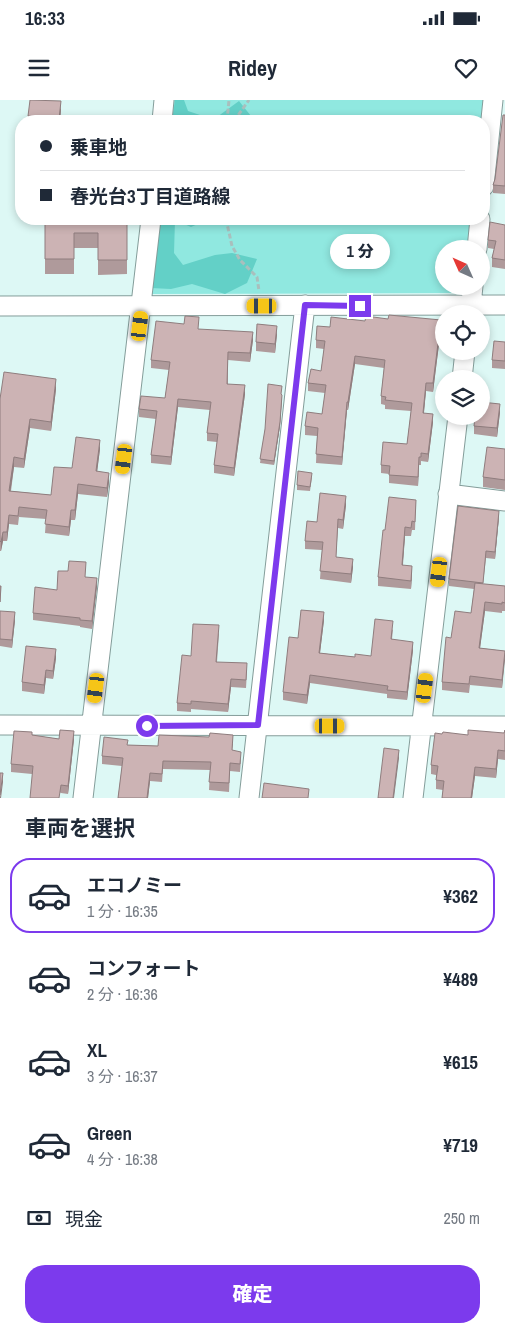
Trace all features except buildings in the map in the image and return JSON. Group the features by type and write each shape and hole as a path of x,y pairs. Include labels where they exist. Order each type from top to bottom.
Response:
{"street":[{"path":"163,115 164,100"},
{"path":"490,129 493,100"},
{"path":"83,798 150,225"},
{"path":"478,240 479,225"},
{"path":"0,306 305,305 435,309"},
{"path":"249,798 305,305"},
{"path":"490,308 505,306"},
{"path":"413,798 457,425"},
{"path":"448,494 505,501"},
{"path":"0,725 505,726"}],"path":[{"path":"228,115 229,100"},
{"path":"238,115 249,100"},
{"path":"227,225 232,246 240,260 257,277 262,306"}],"shaded area":[{"path":"170,100 486,100 485,115 169,115"},
{"path":"175,100 184,100 188,111 200,115 173,115"},
{"path":"239,101 250,115 220,115"},
{"path":"155,225 472,225 470,240 435,240 435,293 147,294"},
{"path":"159,225 175,225 174,253 183,265 215,255 232,253 257,259 247,283 225,294 192,284 171,289 151,288"}],"route":[{"path":"147,726 258,725 305,305 360,306"}]}
